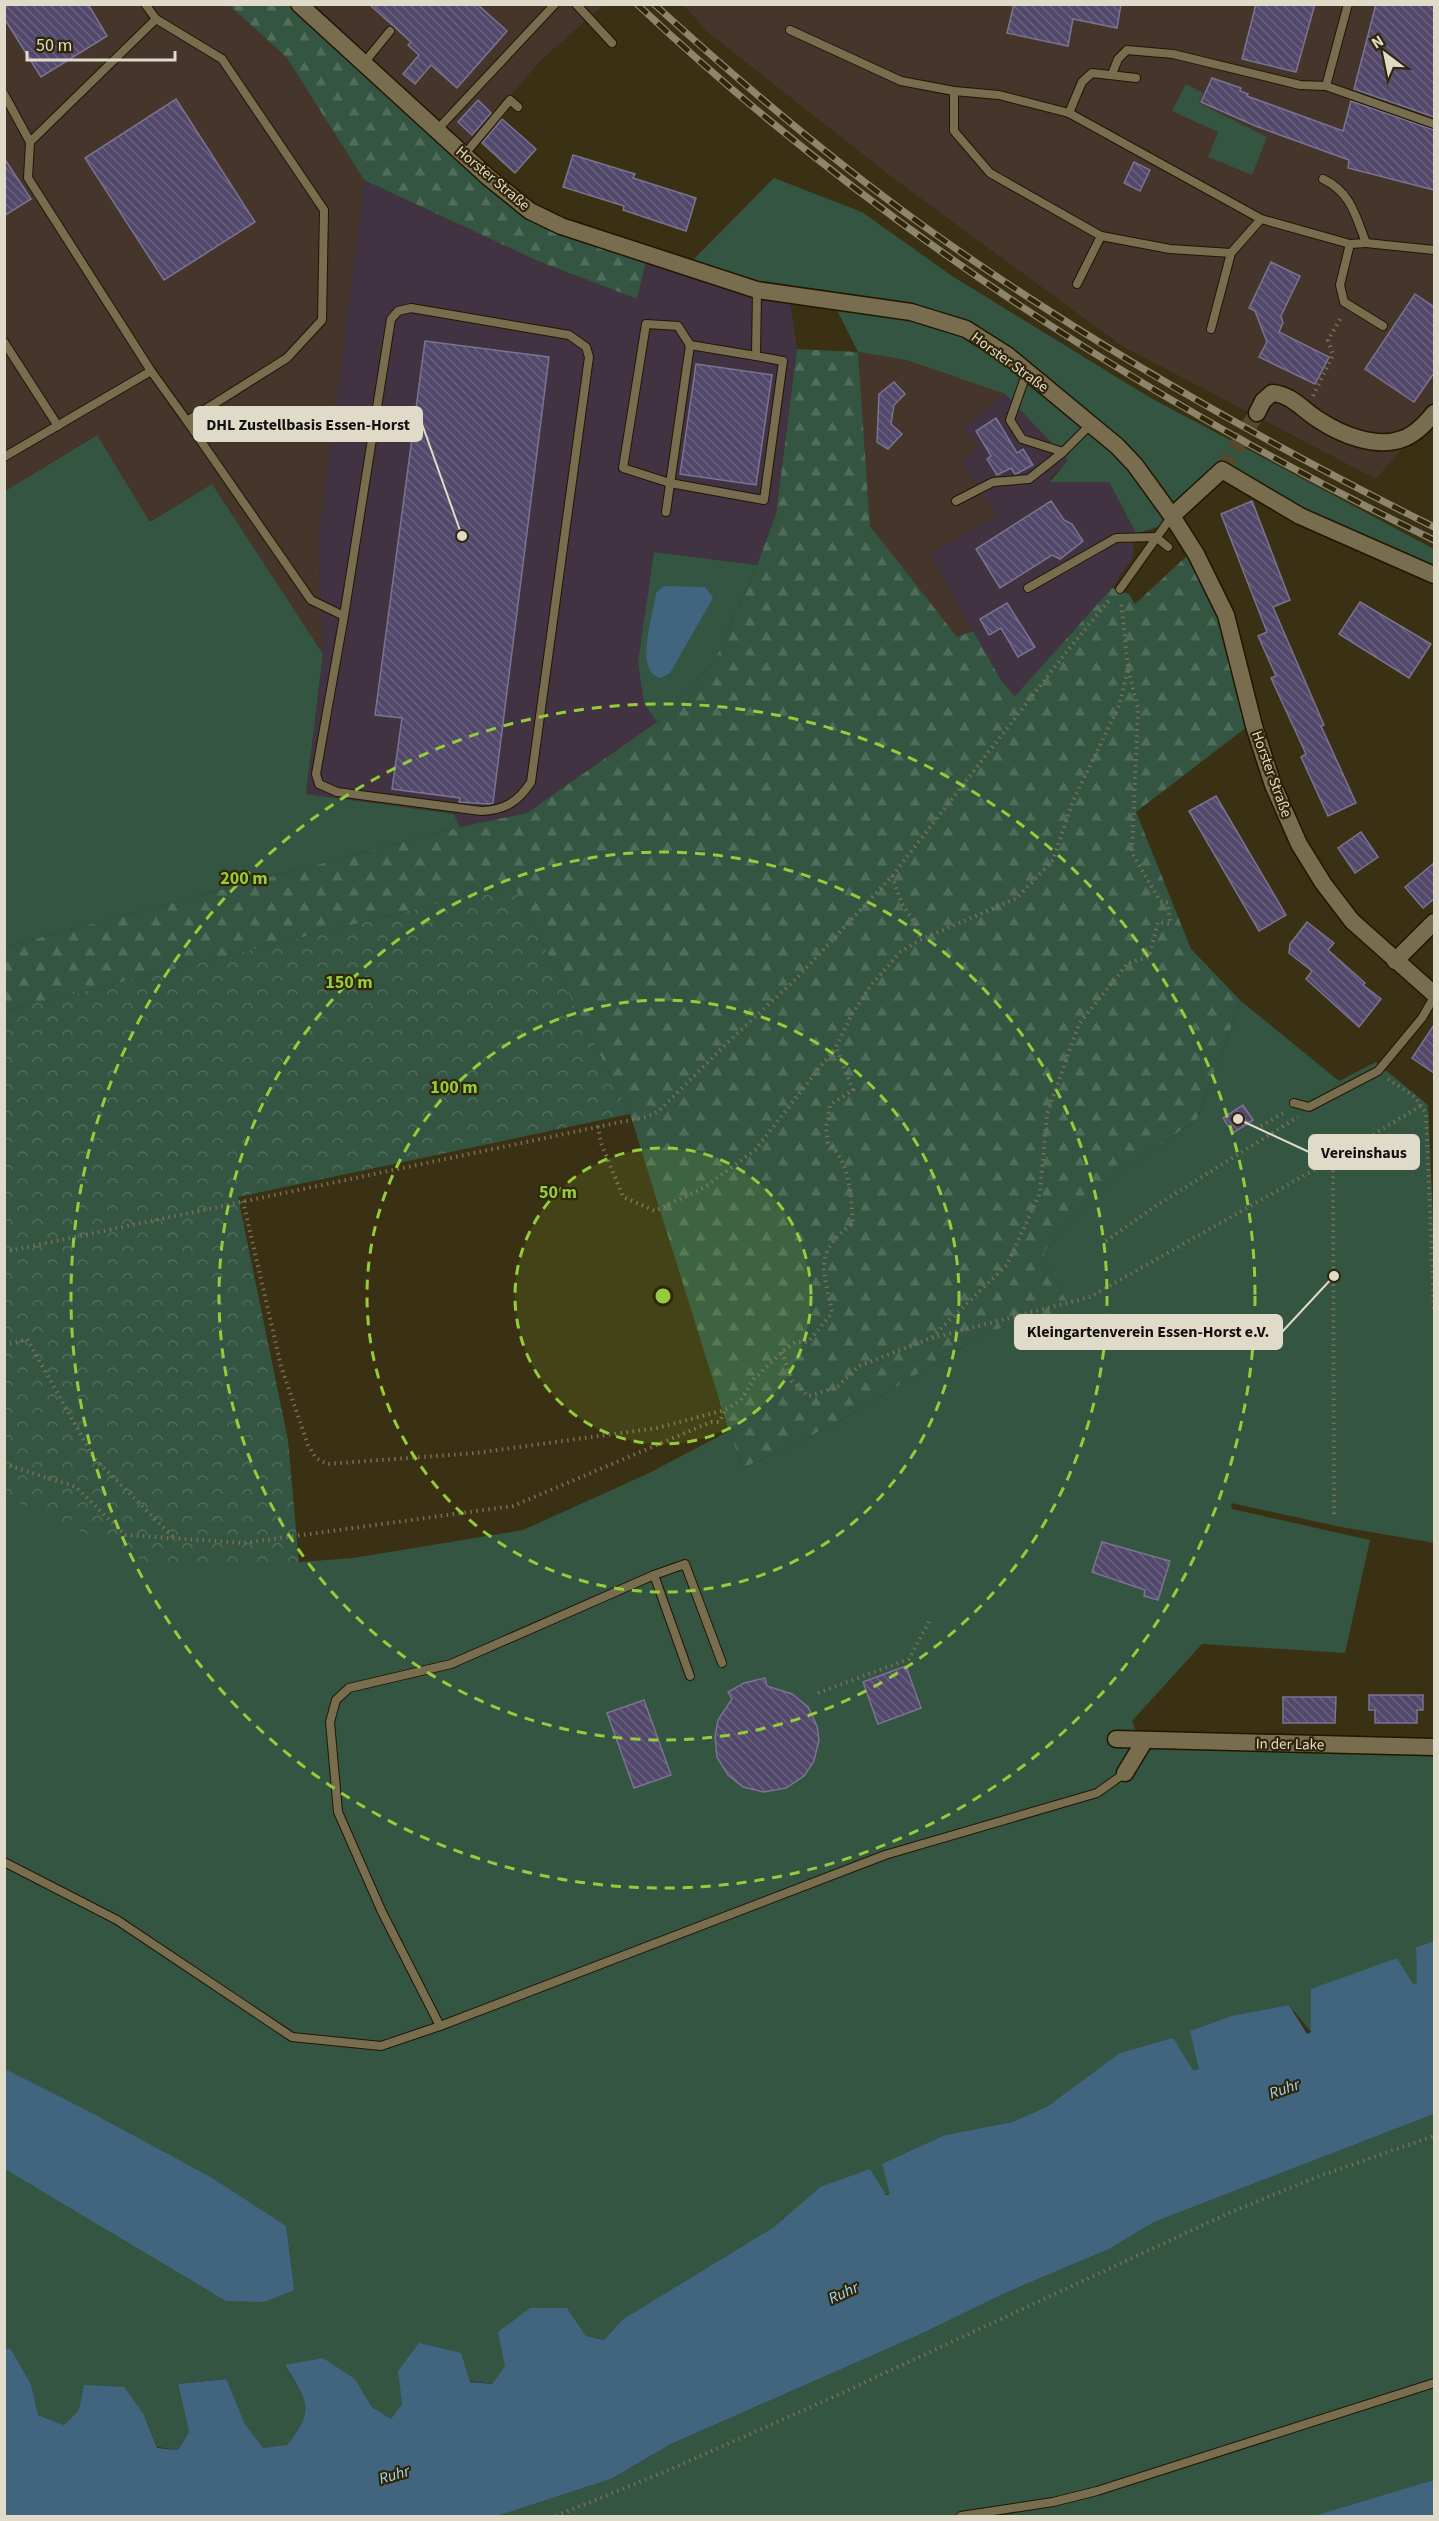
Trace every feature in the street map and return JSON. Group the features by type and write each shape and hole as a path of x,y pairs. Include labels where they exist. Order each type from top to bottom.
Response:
{"street":[{"name":"Horster Straße","path":"304,6 464,155 531,211 561,226 757,290 911,312 966,329 1007,355 1091,424 1135,465 1196,554 1226,615 1254,726 1273,785 1299,844 1323,883 1352,921 1434,995"},
{"path":"1257,413 1263,401 1272,393 1283,394 1319,421 1344,433 1375,441 1402,440 1424,425 1434,413"},
{"path":"1172,516 1222,470 1300,516 1434,575"},
{"path":"1395,961 1434,922"},
{"name":"In der Lake","path":"1116,1739 1434,1747"},
{"path":"1125,1773 1145,1740"}],"lane":[{"path":"145,4 156,19 222,59 324,210 322,320 287,358 187,421"},
{"path":"437,130 555,4"},
{"path":"576,4 612,43"},
{"path":"1326,86 1348,4"},
{"path":"30,142 156,19"},
{"path":"790,30 901,81 954,91 999,95 1069,114 1261,219 1350,244 1366,243 1434,250"},
{"path":"364,63 390,31"},
{"path":"1112,74 1118,59 1127,50 1173,54 1300,85 1326,86 1434,124"},
{"path":"1069,114 1082,82 1092,73 1136,78"},
{"path":"954,91 954,131 990,173 1101,236 1170,249 1232,253"},
{"path":"4,94 30,142 28,178 151,371 311,600 344,616"},
{"path":"464,155 510,100 518,107"},
{"path":"1323,179 1334,183 1349,197 1366,243"},
{"path":"1211,329 1232,253 1261,219"},
{"path":"1077,284 1101,236"},
{"path":"1350,244 1340,285 1344,302 1383,326"},
{"path":"756,356 757,290"},
{"path":"411,308 569,335 579,340 586,347 589,357 531,782 521,797 499,810 481,811 337,792 319,783 316,774 344,616 391,319 398,311 411,308"},
{"path":"666,512 670,483 690,345 678,326 646,324 623,468 670,483 764,500 783,361 690,345"},
{"path":"4,342 58,426"},
{"path":"4,457 151,371"},
{"path":"1027,372 1010,420 1022,439 1063,452"},
{"path":"956,501 993,482 1029,479 1063,452 1091,424"},
{"path":"1120,588 1172,516"},
{"path":"1028,588 1116,538 1156,537 1168,547"},
{"path":"1296,1104 1309,1107 1378,1071 1422,1018 1434,995"},
{"path":"440,2026 378,1902 338,1812 330,1722 336,1700 349,1688 451,1664 654,1575 685,1564 722,1663"},
{"path":"654,1575 690,1676"},
{"path":"4,1862 117,1920 292,2037 381,2046 440,2026 885,1855 1097,1793 1125,1773"},
{"path":"961,2517 1053,2502 1097,2491 1434,2383"}],"path":[{"path":"1304,409 1333,354 1328,340 1348,305"},
{"path":"931,1338 1007,1265 1040,1193 1047,1114 1079,1024 1128,963 1149,957 1158,922 1170,924 1168,903 1160,901 1132,853 1138,710 1128,668 1120,588"},
{"path":"4,1252 645,1117 668,1105 689,1080 797,978 892,876 1068,650 1120,588"},
{"path":"598,1126 601,1143 623,1197 655,1211 705,1187 755,1150 836,1047 850,1016 872,984 900,952 920,940 1017,898 1053,861 1073,801 1119,706 1128,668"},
{"path":"892,876 902,904 917,926 920,940"},
{"path":"243,1201 281,1366 308,1445 316,1458 327,1464 476,1453 620,1435 725,1410 741,1400 754,1379 782,1352 795,1342 808,1342 832,1313 823,1264 826,1250 833,1238 853,1223 850,1189 841,1154 828,1143 826,1127 830,1105 853,1090 836,1047"},
{"path":"1378,1071 1422,1105 1426,1113 1434,1311"},
{"path":"1261,1126 1296,1104"},
{"path":"782,1352 792,1381 808,1396 836,1388 859,1366 931,1338 1090,1297 1333,1159 1422,1105"},
{"path":"1106,1241 1165,1200 1299,1116 1309,1107"},
{"path":"1333,1159 1334,1514"},
{"path":"4,1345 27,1339 94,1458 176,1540"},
{"path":"4,1464 76,1487 125,1535 244,1543 513,1506 711,1422 720,1422 725,1410"},
{"path":"818,1693 909,1659 931,1618"},
{"path":"556,2517 831,2398 1229,2213 1314,2178 1434,2136"}],"shaded area":[{"path":"5,5 229,5 287,58 364,180 318,540 323,654 212,485 150,522 96,435 5,491"},
{"path":"304,5 604,5 541,60 463,151"},
{"path":"683,5 1434,5 1434,411 1376,479 1122,346 897,181 710,34"},
{"path":"364,180 538,261 636,299 647,258 790,300 797,349 776,514 757,565 654,552 644,704 657,722 527,813 460,827 454,814 306,794 323,654 318,540"},
{"path":"858,352 906,360 1005,394 963,427 978,446 962,461 998,515 930,554 973,631 957,638 870,526"},
{"path":"1005,394 1069,460 1049,479 1109,482 1136,533 1132,559 1112,588 1016,696 1001,680 929,554 997,515 961,461 963,427"}],"green space":[{"path":"229,5 289,5 530,213 647,258 637,299 538,261 364,180 287,58"},
{"path":"1186,84 1203,93 1199,103 1267,137 1252,175 1208,157 1218,132 1172,111"},
{"path":"774,178 862,212 952,276 1149,397 1434,549 1434,574 1222,469 1175,517 1151,529 1136,533 1109,482 1050,482 1068,460 1005,394 906,360 858,352 832,300 687,266"},
{"path":"797,349 858,352 870,526 957,637 973,631 1001,680 1015,696 1112,588 1129,594 1135,604 1190,553 1225,615 1252,723 1136,812 1191,949 1241,1001 1197,1119 1113,1178 1044,1252 1044,1261 1073,1312 989,1331 833,1425 743,1468 729,1431 630,1114 513,885 5,1011 5,947 460,827 527,813 657,722 714,662 757,565 776,514"},
{"path":"97,435 150,522 212,484 323,654 306,794 454,814 460,827 5,947 5,491"},
{"path":"654,552 757,565 714,662 657,722 644,704 638,662"},
{"path":"513,885 630,1114 238,1197 288,1440 299,1562 147,1563 5,1496 5,1011"},
{"path":"1241,1001 1339,1081 1376,1062 1428,1105 1434,1239 1434,1543 1341,1527 1231,1503 1232,1509 1370,1540 1345,1653 1202,1644 1132,1721 1138,1736 1434,1752 1434,1941 1416,1947 1418,1983 1413,1985 1397,1958 1363,1971 1311,2032 1289,2005 1200,2069 1194,2070 1121,2053 1048,2106 1012,2122 945,2135 882,2165 891,2194 820,2187 774,2227 623,2319 604,2340 586,2336 567,2308 505,2366 492,2384 399,2371 402,2404 391,2419 372,2407 355,2379 285,2366 299,2388 305,2406 302,2423 287,2445 263,2449 245,2424 225,2379 178,2384 189,2432 178,2450 157,2447 144,2415 79,2410 64,2425 38,2415 31,2384 10,2348 5,2349 4,1496 299,1562 353,1558 523,1530 647,1474 729,1431 743,1468 833,1425 989,1331 1072,1312 1044,1261 1044,1252 1113,1178 1197,1119"},
{"path":"1434,2114 1434,2516 497,2516 611,2479 671,2444 921,2334 1005,2293 1109,2249 1154,2222"}],"water":[{"path":"664,586 705,587 713,598 670,673 661,678 653,673 648,665 647,641 656,593"},
{"name":"Ruhr","path":"1434,1941 1434,2114 1154,2222 1109,2249 1005,2293 921,2334 671,2444 611,2479 497,2516 5,2516 5,2349 10,2348 31,2384 38,2415 64,2425 79,2410 84,2385 124,2387 144,2415 157,2448 178,2450 189,2432 178,2384 226,2379 245,2424 263,2448 287,2445 302,2423 305,2405 299,2388 285,2365 323,2358 355,2379 372,2407 391,2419 402,2404 398,2371 419,2343 461,2353 470,2382 492,2384 505,2366 498,2332 530,2308 567,2308 586,2336 604,2340 623,2319 774,2227 820,2187 870,2169 886,2195 890,2194 882,2164 945,2135 1012,2122 1048,2106 1120,2053 1173,2038 1193,2070 1199,2069 1190,2031 1232,2016 1289,2005 1307,2034 1311,2032 1311,1989 1397,1958 1413,1984 1417,1983 1416,1947"},
{"path":"5,2069 212,2178 286,2226 294,2290 264,2302 226,2301 5,2169"},
{"path":"1434,2480 1434,2516 1314,2516"}],"building":[{"path":"4,4 88,4 107,36 41,77 4,18"},
{"path":"369,4 477,4 507,31 457,88 431,65 415,84 403,74 419,55 408,45 411,42"},
{"path":"1014,4 1121,4 1117,28 1073,19 1068,46 1007,33"},
{"path":"1256,4 1315,4 1296,72 1242,59"},
{"path":"1376,4 1434,4 1434,117 1354,89"},
{"path":"1212,78 1241,88 1240,91 1248,94 1247,96 1343,131 1351,101 1434,130 1434,190 1348,168 1349,160 1258,127 1201,102"},
{"path":"176,99 255,222 164,280 85,158"},
{"path":"478,100 491,113 472,135 458,122"},
{"path":"502,119 536,149 515,173 482,143"},
{"path":"573,155 635,174 633,178 696,198 686,231 623,210 624,206 563,187"},
{"path":"4,158 31,199 4,216"},
{"path":"1134,162 1150,170 1140,191 1124,183"},
{"path":"1271,262 1300,276 1281,316 1283,323 1279,332 1329,357 1315,384 1259,357 1267,342 1255,311 1249,308"},
{"path":"1415,294 1434,307 1434,373 1414,402 1365,369"},
{"path":"425,341 549,357 493,803 489,804 459,802 460,798 392,789 402,718 375,715"},
{"path":"696,364 772,375 756,485 680,474"},
{"path":"894,382 905,394 894,405 891,424 902,434 888,449 877,442 879,394"},
{"path":"996,418 1017,453 1023,449 1033,465 1015,474 1011,468 997,475 987,459 991,456 976,431"},
{"path":"1051,501 1064,520 1072,524 1083,541 1060,559 1052,555 1000,588 976,549"},
{"path":"1252,501 1290,600 1273,607 1324,725 1321,726 1356,803 1328,816 1301,757 1306,754 1271,678 1276,676 1258,636 1267,632 1221,514"},
{"path":"1360,602 1431,644 1409,678 1339,634"},
{"path":"1007,603 1035,647 1018,657 1001,628 989,635 980,619"},
{"path":"1216,796 1286,915 1259,931 1189,811"},
{"path":"1361,832 1378,857 1355,873 1338,848"},
{"path":"1434,863 1434,899 1423,908 1405,887"},
{"path":"1307,922 1334,943 1328,950 1365,983 1363,985 1381,999 1359,1027 1306,979 1312,971 1289,953 1290,944"},
{"path":"1434,1025 1434,1073 1412,1058"},
{"path":"1243,1105 1253,1120 1233,1133 1223,1118"},
{"path":"1102,1542 1170,1561 1158,1600 1144,1596 1145,1590 1092,1572"},
{"path":"906,1666 921,1708 878,1724 863,1682"},
{"path":"765,1678 767,1686 792,1694 808,1707 817,1726 819,1740 814,1761 804,1776 786,1788 764,1792 743,1787 728,1775 717,1757 715,1737 718,1720 732,1699 728,1692 744,1683"},
{"path":"1369,1695 1423,1695 1423,1710 1417,1710 1417,1723 1375,1723 1375,1710 1369,1710"},
{"path":"1283,1697 1336,1697 1335,1723 1283,1723"},
{"path":"644,1700 671,1775 634,1788 607,1713"}],"tunnel":[{"path":"1222,470 1257,413"}],"railway":[{"path":"637,4 727,85 820,161 916,234 1015,302 1117,367 1221,428 1326,486 1434,540"},
{"path":"654,4 820,147 925,227 986,269 1110,349 1238,424 1434,527"}],"place":[{"name":"DHL Zustellbasis Essen-Horst","path":"462,536"},
{"name":"Vereinshaus","path":"1238,1119"},
{"name":"Kleingartenverein Essen-Horst e.V.","path":"1334,1276"}]}
